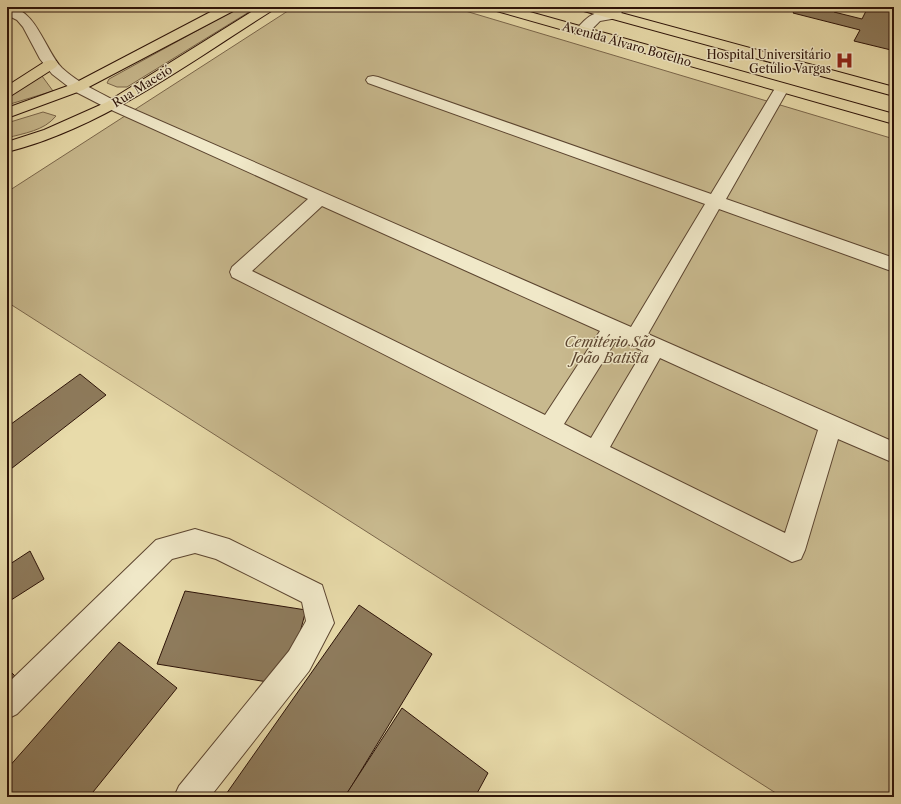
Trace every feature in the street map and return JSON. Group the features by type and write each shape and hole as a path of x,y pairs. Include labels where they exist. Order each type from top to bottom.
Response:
{"main road":[{"name":"Rua Maceió","path":"7,113 78,87 230,7"},
{"name":"Rua Maceió","path":"7,147 50,133 112,105 268,7"},
{"name":"Avenida Álvaro Botelho","path":"498,7 894,119"},
{"path":"585,7 616,11 894,92"},
{"path":"7,92 50,64"},
{"path":"27,106 53,104 67,108 70,114 68,119 50,133"}],"street":[{"path":"7,10 23,19 32,30 50,64 61,75 78,87 112,105 894,453"},
{"path":"582,31 596,18 616,11 616,24 604,38"},
{"path":"373,80 894,265"},
{"path":"635,338 782,88"},
{"path":"320,198 239,272 792,550 831,425"},
{"path":"549,428 612,328"},
{"path":"596,451 656,347"},
{"path":"7,704 165,549 195,541 220,548 313,594 320,623 299,661 190,797"}],"green space":[{"path":"240,7 257,7 127,87 117,87 107,83 109,79"},
{"name":"Cemitério São João Batista","path":"294,7 452,7 894,139 894,797 782,797 7,302 7,192"},
{"path":"42,76 53,91 7,105 7,97"},
{"path":"43,112 56,116 40,128 7,138 7,123"}],"building":[{"path":"797,7 837,7 834,12 862,19 868,7 894,7 894,42 891,50 854,41 860,30 793,13"},
{"path":"80,374 106,395 7,472 7,427"},
{"path":"30,551 44,579 8,602 7,566"},
{"path":"185,591 306,610 286,685 157,664"},
{"path":"359,605 432,654 345,797 224,797"},
{"path":"119,642 177,688 89,797 7,797 7,769"},
{"path":"7,668 24,685 7,701"},
{"path":"402,708 488,773 475,797 353,797 347,793"}],"place":[{"name":"Hospital Universitário Getúlio Vargas","path":"844,61"}]}
